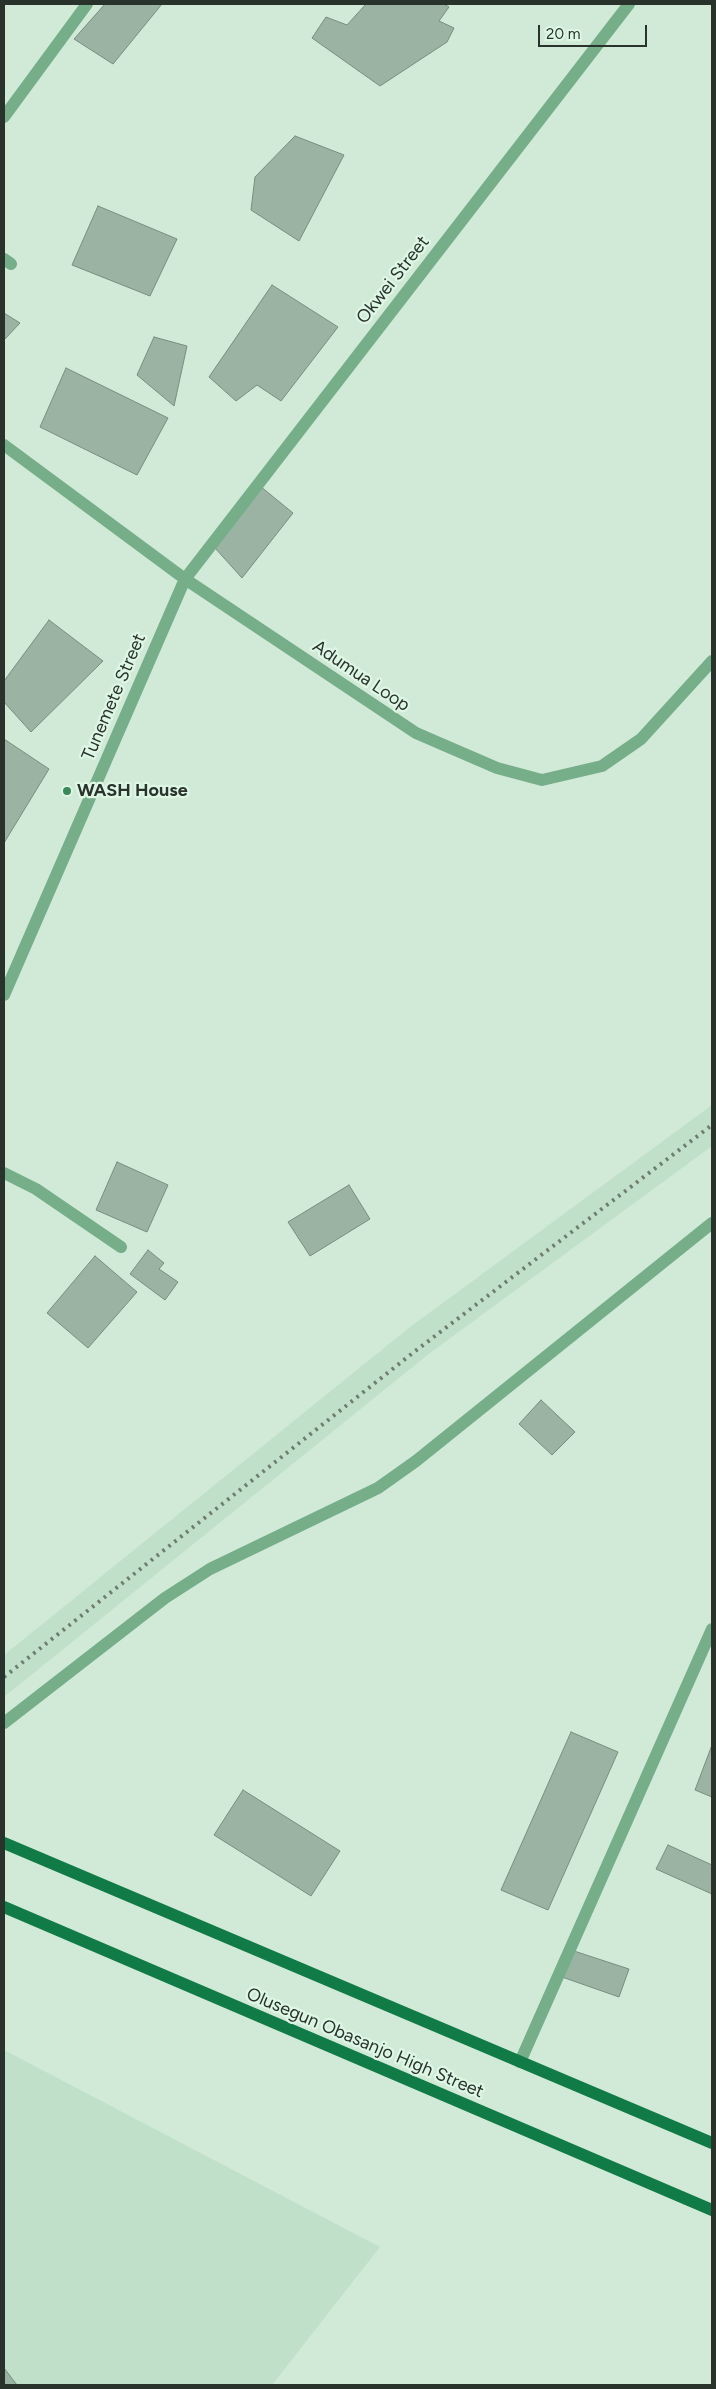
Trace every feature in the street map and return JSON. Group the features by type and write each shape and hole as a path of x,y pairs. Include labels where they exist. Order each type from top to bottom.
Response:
{"main road":[{"path":"4,1843 712,2143"},
{"name":"Olusegun Obasanjo High Street","path":"4,1907 712,2210"}],"street":[{"path":"4,117 87,4"},
{"name":"Okwei Street","path":"185,578 629,4"},
{"name":"Adumua Loop","path":"4,444 185,578 416,733 497,768 542,780 602,766 640,739 712,661"},
{"name":"Tunemete Street","path":"4,995 185,578"},
{"path":"4,1173 36,1188 121,1248"},
{"path":"4,1723 165,1598 210,1569 378,1488 416,1461 712,1223"},
{"path":"520,2062 712,1629"}],"shaded area":[{"path":"712,1105 712,1146 430,1353 4,1697 4,1655 410,1327"},
{"path":"4,2050 380,2247 272,2385 4,2385"}],"building":[{"path":"105,4 162,4 113,64 74,39"},
{"path":"366,4 444,4 449,7 439,21 454,28 447,42 380,86 312,38 326,17 347,25"},
{"path":"295,136 344,155 299,241 251,210 255,177"},
{"path":"98,206 177,239 150,296 72,265"},
{"path":"272,285 338,327 281,401 257,385 236,401 209,377"},
{"path":"4,313 20,323 4,340"},
{"path":"154,337 187,346 174,406 137,375"},
{"path":"66,368 168,418 137,475 40,427"},
{"path":"260,486 293,513 242,578 215,548"},
{"path":"49,620 103,661 31,732 4,702 4,681"},
{"path":"4,739 49,769 4,843"},
{"path":"117,1162 168,1185 147,1232 96,1210"},
{"path":"349,1185 370,1219 310,1256 288,1222"},
{"path":"148,1250 164,1263 159,1269 178,1282 165,1300 130,1274"},
{"path":"95,1256 137,1292 88,1348 47,1313"},
{"path":"541,1400 575,1432 552,1455 519,1424"},
{"path":"571,1732 618,1752 548,1910 501,1890"},
{"path":"712,1745 712,1797 695,1790"},
{"path":"243,1790 340,1851 311,1896 214,1835"},
{"path":"668,1845 712,1865 712,1894 656,1869"},
{"path":"571,1950 629,1969 619,1997 562,1977"},
{"path":"4,2368 17,2385 4,2385"}],"railway":[{"path":"4,1677 414,1352 712,1125"}],"place":[{"name":"WASH House","path":"67,791"}]}
